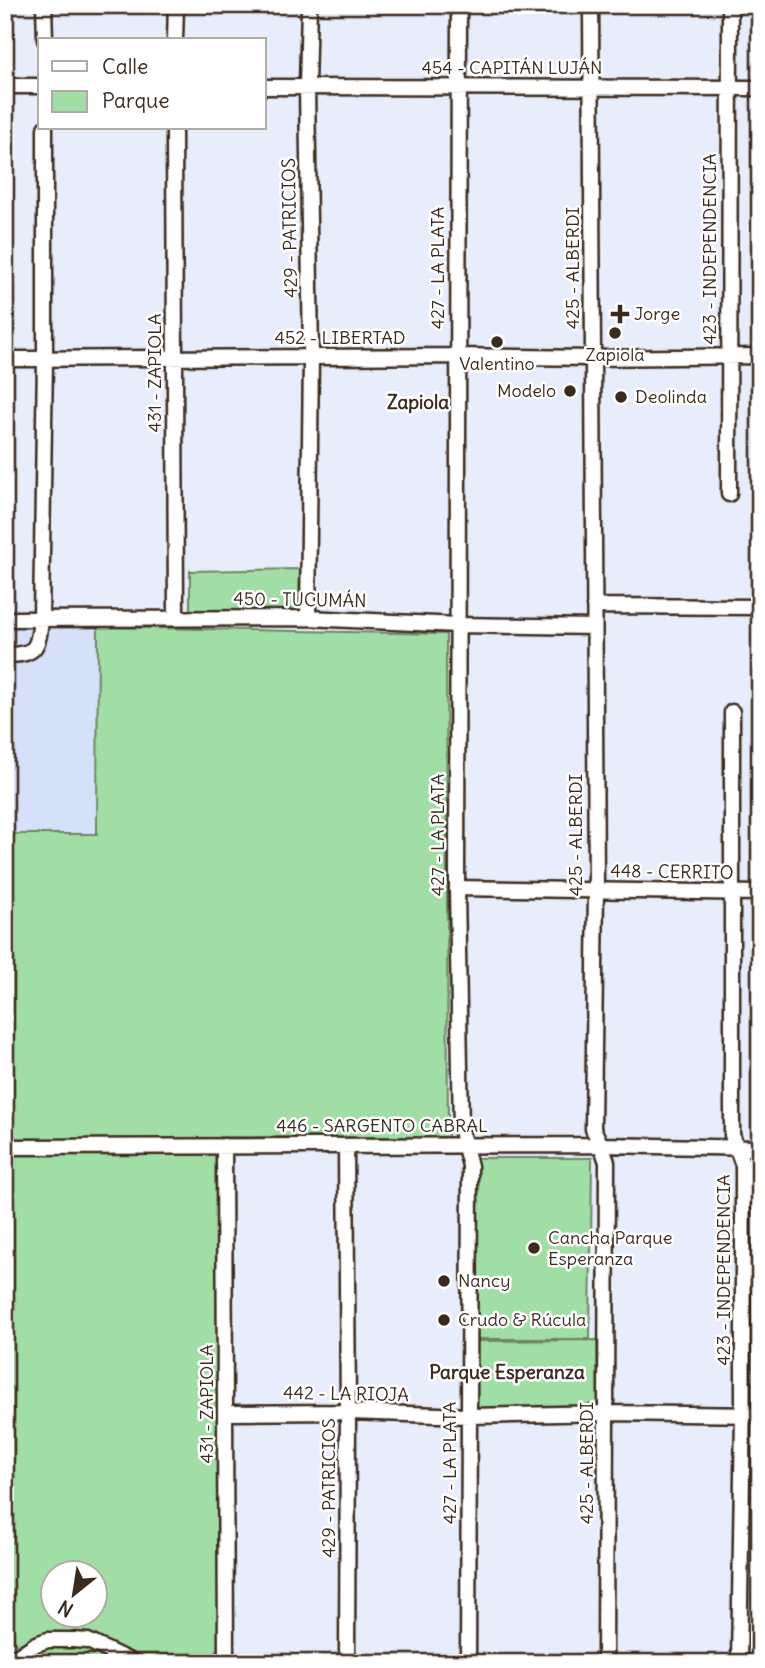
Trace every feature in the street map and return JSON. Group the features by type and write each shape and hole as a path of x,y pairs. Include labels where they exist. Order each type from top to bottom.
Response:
{"street":[{"path":"44,5 45,38"},
{"path":"175,38 176,5"},
{"name":"429 - PATRICIOS","path":"308,618 311,357 307,87 309,5"},
{"name":"427 - LA PLATA","path":"458,5 457,888 461,1131 470,1166 468,1663"},
{"name":"425 - ALBERDI","path":"591,5 596,890 593,1129 607,1162 605,1663"},
{"name":"423 - INDEPENDENCIA","path":"729,494 730,5"},
{"path":"5,86 38,86"},
{"name":"454 - CAPITÁN LUJÁN","path":"266,87 760,88"},
{"path":"5,655 20,655 31,651 39,642 41,619 45,130"},
{"name":"431 - ZAPIOLA","path":"174,130 176,618"},
{"name":"452 - LIBERTAD","path":"5,359 760,356"},
{"path":"594,606 760,607"},
{"name":"450 - TUCUMÁN","path":"5,619 308,618 458,625 594,627"},
{"name":"423 - INDEPENDENCIA","path":"732,712 732,1135 743,1165 739,1663"},
{"name":"448 - CERRITO","path":"457,888 760,893"},
{"name":"446 - SARGENTO CABRAL","path":"5,1147 601,1145 760,1148"},
{"name":"431 - ZAPIOLA","path":"224,1146 226,1663"},
{"name":"429 - PATRICIOS","path":"346,1146 348,1663"},
{"name":"442 - LA RIOJA","path":"226,1413 760,1415"},
{"path":"5,1656 9,1663 36,1644 48,1640 73,1640 88,1642 134,1663"}],"shaded area":[{"path":"5,627 98,627 97,835 5,834"}],"green space":[{"path":"300,569 299,611 190,610 190,571"},
{"path":"98,627 446,634 448,1138 220,1137 224,1659 760,1660 760,1663 27,1663 5,1624 5,834 97,834"},
{"name":"Cancha Parque Esperanza","path":"477,1158 592,1158 590,1339 477,1339"},
{"path":"597,1340 598,1408 476,1409 475,1341"}],"place":[{"name":"Jorge","path":"620,314"},
{"name":"Zapiola","path":"615,333"},
{"name":"Valentino","path":"497,342"},
{"name":"Modelo","path":"570,391"},
{"name":"Deolinda","path":"621,397"},
{"name":"Cancha Parque Esperanza","path":"534,1248"},
{"name":"Nancy","path":"444,1281"},
{"name":"Crudo & Rúcula","path":"444,1320"}],"district":[{"name":"Zapiola","path":"418,402"},
{"name":"Parque Esperanza","path":"507,1372"}]}
